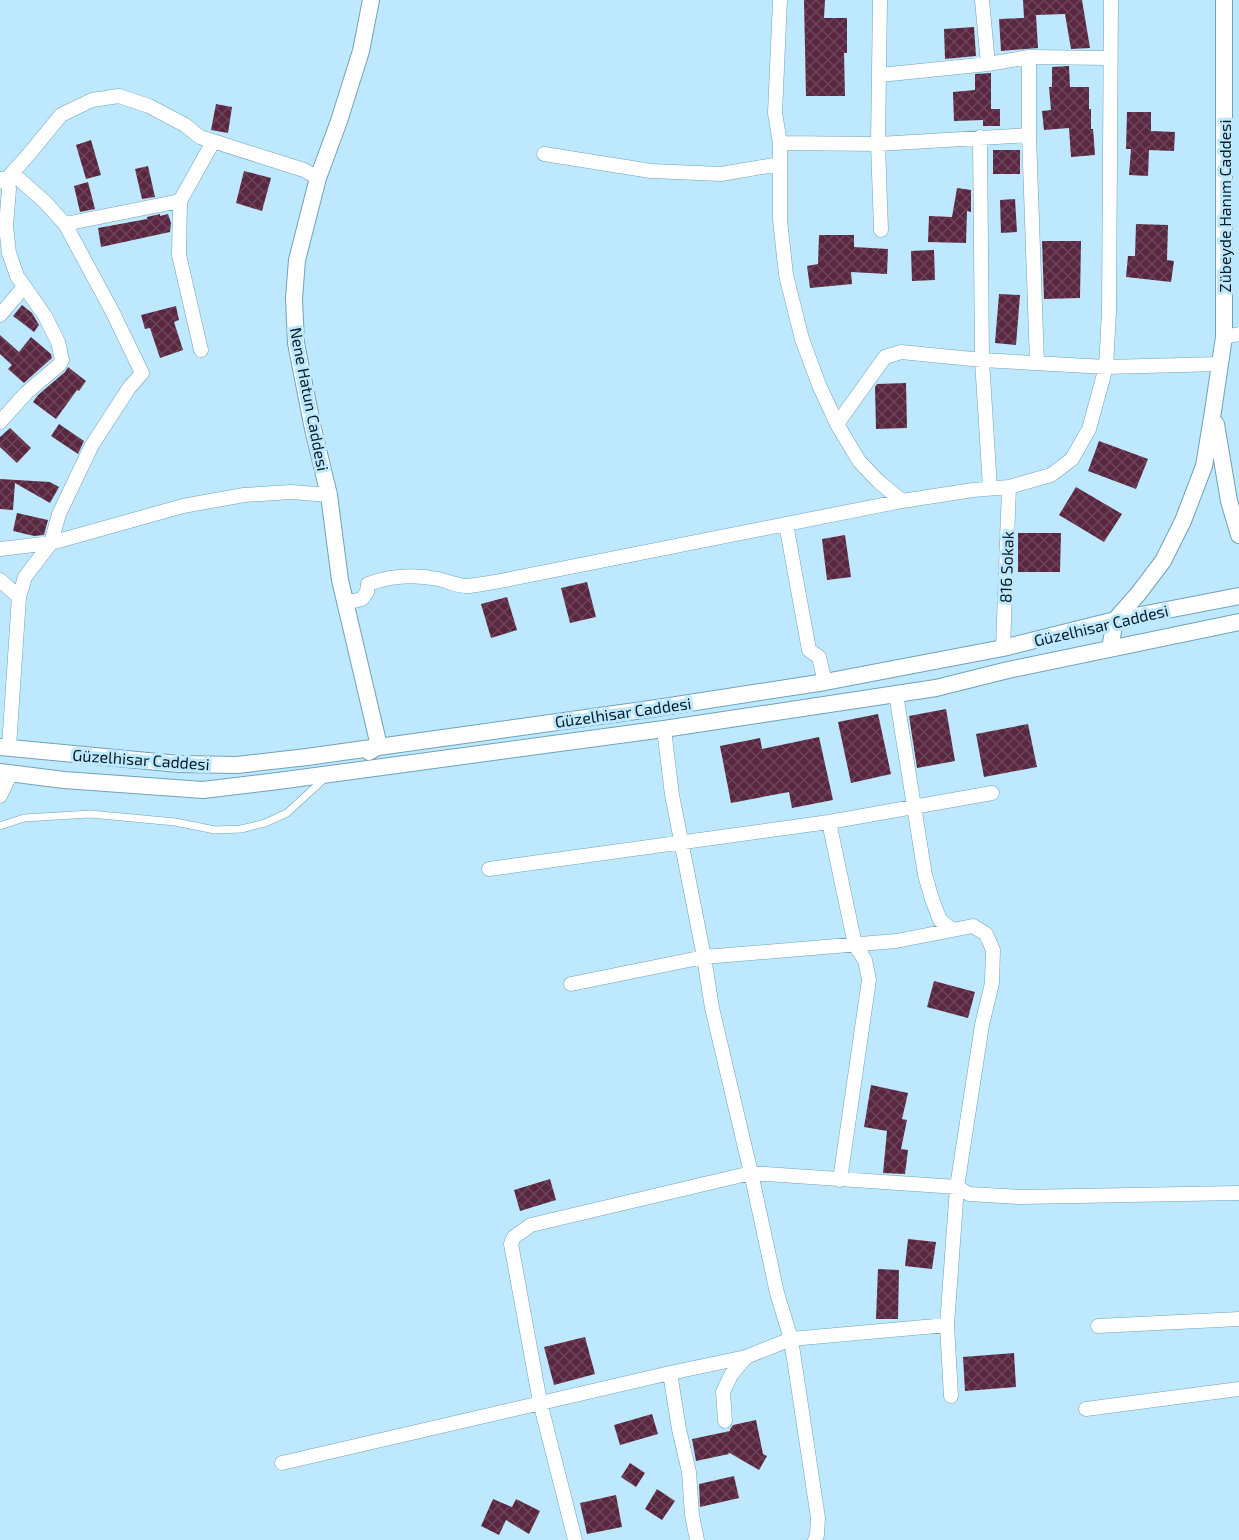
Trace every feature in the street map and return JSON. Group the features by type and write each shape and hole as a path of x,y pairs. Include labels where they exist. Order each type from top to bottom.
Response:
{"street":[{"name":"Nene Hatun Caddesi","path":"371,0 361,51 339,122 318,178 297,260 294,298 298,353 329,495 340,580 379,746"},
{"path":"780,0 775,113 780,143 780,220 786,275 802,339 837,424 859,461 902,501"},
{"path":"880,0 878,144 881,230"},
{"path":"982,0 988,64"},
{"path":"345,603 362,599 367,592 368,584 390,578 411,575 466,586 495,582 902,501 1009,487 1051,476 1072,459 1089,429 1107,367 1111,0"},
{"name":"Zübeyde Hanım Caddesi","path":"1115,620 1163,561 1183,521 1204,466 1220,364 1231,335 1224,0"},
{"path":"880,75 988,64 1029,57 1110,58"},
{"path":"1029,57 1029,135 1037,363"},
{"path":"2,181 62,115 92,100 119,96 149,106 184,125 200,137 304,170 318,178"},
{"path":"780,143 878,144 1029,135"},
{"path":"980,137 982,360 990,488"},
{"path":"201,350 179,255 180,201 213,142"},
{"path":"544,154 651,171 722,174 780,164"},
{"path":"2,181 19,179 65,224 112,311 142,373 129,388 92,445 59,514 51,543 25,577 19,597 4,747"},
{"path":"0,422 26,393 62,360 58,342 17,276 9,253 6,226 9,189 2,181"},
{"path":"65,224 180,201"},
{"path":"0,315 24,287"},
{"path":"837,424 885,357 901,352 982,360 1107,367 1220,364"},
{"name":"Zübeyde Hanım Caddesi","path":"1214,411 1229,501 1239,535"},
{"name":"816 Sokak","path":"1004,648 1009,487"},
{"path":"0,549 51,543 183,506 244,495 291,492 329,495"},
{"path":"786,524 809,650 819,657 825,682"},
{"path":"0,580 19,597"},
{"name":"Güzelhisar Caddesi","path":"4,747 179,764 237,765 307,757 825,682 1004,648 1115,620 1239,596"},
{"path":"1110,649 1115,620"},
{"name":"Güzelhisar Caddesi","path":"5,773 64,780 203,790 664,729 936,688 1008,670 1239,622"},
{"path":"896,694 925,875 940,920 951,929"},
{"path":"664,729 672,795 712,1008 777,1293 790,1340 818,1518 815,1540"},
{"path":"329,774 379,746"},
{"path":"0,796 5,773"},
{"path":"489,869 829,822 992,793"},
{"path":"829,822 855,945 865,960 869,980 840,1180"},
{"path":"571,984 704,957 896,941 973,926 986,934 993,950 992,983 982,1025 957,1187 947,1325 951,1396"},
{"path":"575,1540 540,1402 511,1244 514,1237 531,1225 751,1173 957,1187 969,1194 1020,1197 1239,1193"},
{"path":"1098,1326 1239,1319"},
{"path":"282,1462 670,1372 746,1357 790,1340 947,1325"},
{"path":"725,1421 723,1392 731,1375 746,1357"},
{"path":"670,1372 689,1472 692,1515 697,1540"},
{"path":"1086,1409 1239,1389"}],"lane":[{"path":"0,826 24,818 90,814 175,822 215,830 241,829 265,823 287,813 329,774"}],"building":[{"path":"804,0 825,0 824,18 847,18 847,53 844,53 845,96 806,96"},
{"path":"1023,0 1082,0 1090,48 1071,49 1065,14 1036,15 1038,48 1001,51 999,19 1024,18"},
{"path":"974,27 976,56 945,59 944,29"},
{"path":"1069,66 1070,87 1089,87 1089,109 1091,109 1095,155 1071,157 1069,128 1044,130 1042,111 1051,110 1049,87 1052,87 1052,67"},
{"path":"991,73 991,109 1000,109 1000,126 983,126 983,120 954,121 953,92 975,90 975,74"},
{"path":"216,104 232,107 228,133 211,130"},
{"path":"1127,112 1151,112 1151,131 1175,132 1174,151 1149,150 1148,176 1129,175 1131,149 1126,149"},
{"path":"91,140 101,175 86,179 76,145"},
{"path":"993,150 1020,150 1020,174 993,174"},
{"path":"148,166 155,197 142,199 135,169"},
{"path":"244,171 271,178 262,211 236,203"},
{"path":"88,182 95,209 80,212 74,186"},
{"path":"957,188 971,190 971,212 967,211 966,243 928,242 929,216 952,217"},
{"path":"1015,199 1017,232 1001,233 1000,200"},
{"path":"160,214 160,216 168,214 171,223 170,232 101,247 98,228 147,219 147,217"},
{"path":"1136,224 1168,225 1167,260 1174,261 1171,282 1126,277 1128,256 1135,256"},
{"path":"819,235 854,235 854,247 888,249 887,274 851,272 852,284 810,288 807,266 818,264"},
{"path":"1042,241 1081,241 1080,298 1044,299"},
{"path":"934,250 935,280 912,281 911,251"},
{"path":"999,294 1020,295 1016,345 995,343"},
{"path":"22,305 32,313 39,325 34,332 13,316"},
{"path":"176,306 179,320 174,322 183,350 160,358 150,328 145,329 141,315"},
{"path":"0,335 19,352 31,337 51,354 52,358 24,383 8,369 12,365 0,354"},
{"path":"68,367 86,381 56,419 33,402"},
{"path":"906,383 907,428 876,429 875,387 877,384"},
{"path":"59,424 84,441 78,454 51,436"},
{"path":"10,428 31,448 17,463 0,447 0,437"},
{"path":"1099,441 1148,459 1136,489 1088,471"},
{"path":"0,479 50,482 59,487 50,503 15,483 13,510 0,509"},
{"path":"1076,487 1122,514 1104,542 1059,515"},
{"path":"17,513 48,520 44,535 34,536 13,531"},
{"path":"1018,533 1061,533 1060,572 1018,572"},
{"path":"845,535 851,577 827,580 822,539"},
{"path":"587,582 596,617 570,623 561,588"},
{"path":"507,597 517,630 491,638 481,604"},
{"path":"946,709 955,761 917,768 909,716"},
{"path":"878,714 891,774 851,783 838,722"},
{"path":"1028,724 1037,767 984,777 976,734"},
{"path":"819,737 833,800 792,808 789,792 731,803 720,746 760,738 762,749"},
{"path":"934,981 975,992 968,1018 927,1007"},
{"path":"871,1085 908,1093 902,1119 907,1120 901,1149 908,1150 905,1174 883,1173 887,1131 864,1127"},
{"path":"550,1179 556,1200 520,1211 514,1190"},
{"path":"908,1239 936,1242 932,1269 905,1266"},
{"path":"878,1269 899,1270 898,1319 876,1319"},
{"path":"585,1337 595,1374 554,1385 544,1347"},
{"path":"1014,1353 1016,1387 965,1391 963,1357"},
{"path":"652,1414 658,1434 620,1445 614,1425"},
{"path":"756,1420 763,1454 767,1456 759,1470 728,1452 729,1454 696,1461 692,1439 730,1431 733,1425"},
{"path":"630,1463 645,1473 636,1487 621,1477"},
{"path":"734,1476 739,1498 700,1507 699,1484"},
{"path":"657,1489 675,1501 662,1520 645,1509"},
{"path":"616,1495 622,1527 587,1534 580,1503"},
{"path":"493,1499 512,1507 516,1499 540,1511 529,1534 506,1520 499,1535 481,1526"}]}
